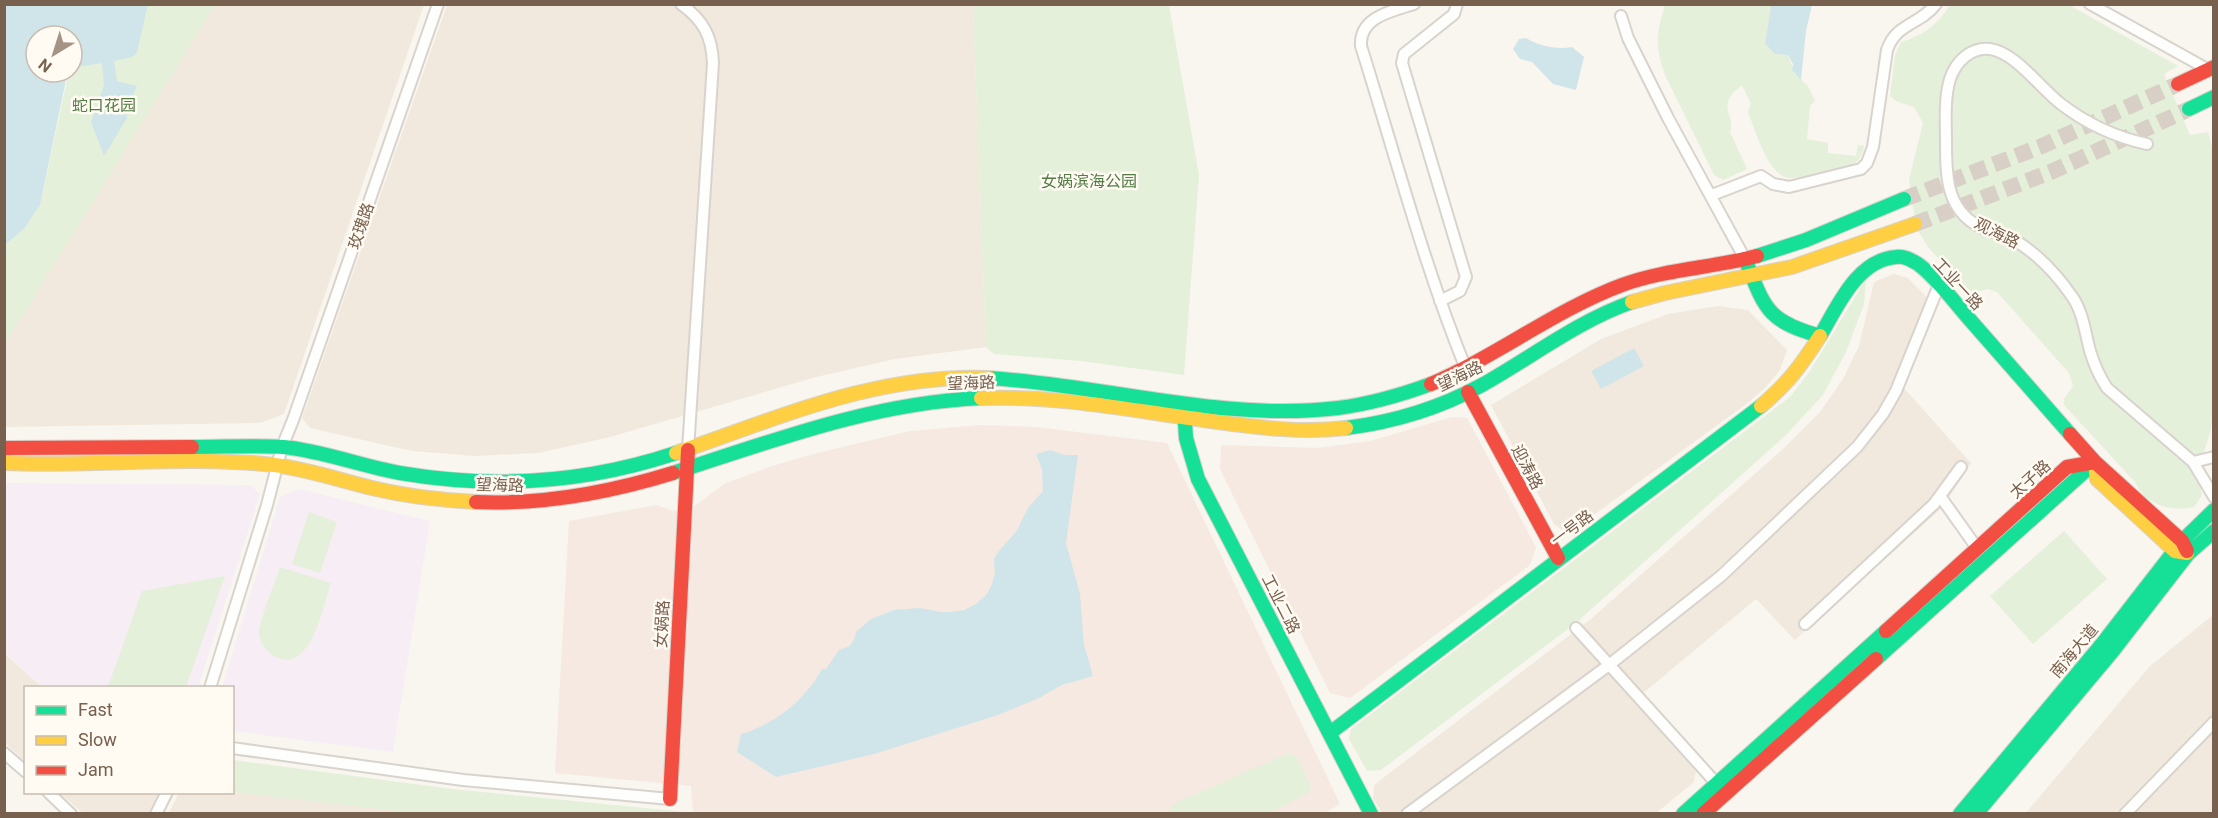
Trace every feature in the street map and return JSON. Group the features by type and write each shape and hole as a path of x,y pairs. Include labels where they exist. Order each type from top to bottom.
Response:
{"main road":[{"path":"2178,84 2211,68"},
{"path":"2189,109 2214,96"},
{"name":"望海路","path":"4,448 282,447 320,452 422,476 496,482 531,482 579,477 639,464 688,450 810,406 858,393 943,378 1036,381 1264,411 1324,410 1389,398 1466,369 1587,300 1619,286 1676,269 1745,259 1796,243 1904,199"},
{"name":"望海路","path":"4,463 234,462 315,472 391,491 437,498 535,502 582,496 687,470 788,434 863,413 944,400 989,398 1047,401 1267,429 1325,431 1387,421 1419,412 1468,392 1573,331 1628,304 1687,287 1752,276 1816,260 1915,224"},
{"name":"工业一路","path":"1820,336 1855,281 1880,262 1894,257 1911,260 1939,285 2094,462 2182,549"},
{"path":"1745,259 1767,307 1781,322 1791,328 1820,336"},
{"name":"一号路","path":"1330,733 1771,398 1798,370 1820,336"},
{"name":"迎涛路","path":"1468,392 1558,558"},
{"name":"工业二路","path":"1184,402 1186,438 1198,479 1371,813"},
{"path":"2067,432 2072,451 2067,467"},
{"name":"女娲路","path":"670,799 688,450"},
{"path":"2094,462 2097,479 2182,549"},
{"name":"太子路","path":"1683,813 2067,467 2094,462"},
{"name":"太子路","path":"1703,813 2094,462"},
{"path":"2070,484 2097,479"},
{"name":"南海大道","path":"1960,813 2214,510"},
{"name":"南海大道","path":"1976,813 2112,652 2182,549 2214,531"}],"street":[{"name":"玫瑰路","path":"210,686 282,447 438,4"},
{"path":"681,4 700,20 705,28 712,45 713,63 688,450"},
{"path":"1414,4 1373,20 1362,31 1361,46 1440,301 1466,369"},
{"path":"1440,301 1460,291 1466,277 1402,63 1404,54 1454,14 1457,4"},
{"path":"1712,195 1761,176 1773,184 1789,187 1861,169 1871,155 1890,38 1897,31 1920,20 1936,4"},
{"path":"2091,4 2211,68"},
{"path":"1621,16 1628,39 1668,118 1745,259"},
{"name":"观海路","path":"2147,144 2119,137 2084,120 2046,92 2014,61 1993,49 1979,49 1965,56 1954,69 1951,77 1946,102 1946,174 1950,194 1962,213 1978,226 2015,240 2054,274 2073,297 2083,321 2099,375 2106,388 2193,462 2214,497"},
{"path":"1407,813 1609,665 1720,576 1864,439 1896,392 1939,285"},
{"path":"2193,462 2214,457"},
{"path":"1805,624 1934,504 1961,467"},
{"path":"1940,496 1977,548"},
{"path":"1576,628 1716,783"},
{"path":"2126,813 2214,722"},
{"path":"234,748 463,780 670,799"},
{"path":"4,753 24,770"},
{"path":"50,794 71,813"},
{"path":"156,813 166,794"}],"shaded area":[{"path":"4,5 148,5 137,53 132,57 114,61 117,81 137,86 126,111 127,118 104,156 91,122 104,85 102,63 84,66 84,24 24,24 24,84 65,84 40,205 24,229 5,245"},
{"path":"215,5 424,5 284,414 260,423 5,427 4,344"},
{"path":"447,5 973,5 986,347 895,359 816,377 610,437 538,453 475,456 412,451 310,428 302,418"},
{"path":"1771,5 1812,5 1806,31 1801,80 1792,70 1793,64 1788,55 1775,54 1765,44"},
{"path":"1526,38 1548,47 1572,47 1584,57 1576,90 1553,84 1532,62 1520,59 1513,49 1519,39"},
{"path":"1894,274 1908,278 1935,306 1903,387 1971,463 1943,507 1795,640 1756,599 1635,700 1696,768 1694,782 1655,814 1382,813 1373,798 1374,785 1592,618 1783,449 1820,412 1843,379 1859,346 1874,282"},
{"path":"1718,306 1748,310 1787,350 1780,370 1765,388 1745,405 1573,530 1561,529 1554,524 1491,405 1601,339 1668,314"},
{"path":"1634,348 1644,366 1601,389 1591,371"},
{"path":"1452,417 1467,418 1536,547 1530,565 1350,698 1330,693 1220,469 1221,445 1316,448 1370,441"},
{"path":"980,425 1036,427 1167,443 1340,804 1323,814 695,814 693,813 691,786 555,773 569,521 656,505 674,511 696,505 724,484 769,467 817,453 910,431"},
{"path":"1050,450 1065,455 1078,455 1066,543 1080,594 1084,645 1093,676 1062,685 1039,698 998,715 874,754 776,777 737,752 741,734 766,724 798,701 822,669 826,669 839,650 850,646 856,632 871,619 894,610 920,608 952,612 964,610 976,604 987,594 995,572 994,559 1016,532 1028,508 1043,491 1042,469 1036,454"},
{"path":"4,483 251,485 260,495 198,686 41,686 5,653"},
{"path":"299,489 430,521 393,752 234,731 234,686 223,686 280,497"},
{"path":"2213,615 2213,813 2025,814 2150,666"},
{"path":"4,653 41,686 24,686 24,761 5,743"},
{"path":"234,792 425,813 169,813 178,794"},
{"path":"60,794 158,794 148,814 83,813"}],"green space":[{"name":"蛇口花园","path":"148,5 215,5 5,344 5,245 24,229 40,205 66,84 84,84 84,66 129,57 137,53"},
{"name":"女娲滨海公园","path":"973,5 1169,5 1199,175 1184,375 1081,361 994,354 986,347"},
{"path":"1665,5 1771,5 1765,44 1775,54 1788,55 1795,74 1808,86 1815,101 1810,106 1807,139 1828,143 1828,153 1856,156 1858,145 1864,146 1858,160 1846,168 1804,177 1782,176 1775,170 1763,151 1748,112 1751,104 1742,85 1734,92 1727,104 1730,132 1747,169 1723,180 1714,175 1662,65 1658,40"},
{"path":"1950,5 2069,5 2178,66 2164,74 2190,135 2208,132 2214,156 2213,401 2211,429 2204,452 2194,457 2189,464 2202,495 2195,506 2169,508 2152,501 2139,490 2135,482 2064,405 2064,399 2073,386 2069,373 1997,292 1987,289 1975,293 1968,290 1928,247 1916,227 1909,180 1923,123 1914,107 1896,101 1890,96 1895,55 1901,42 1929,28"},
{"path":"1866,279 1864,304 1846,352 1823,395 1784,437 1577,622 1381,770 1367,771 1349,739 1351,729 1790,397 1810,371"},
{"path":"309,512 337,522 320,573 292,564"},
{"path":"2064,531 2107,579 2033,644 1990,596"},
{"path":"280,567 331,583 313,636 297,657 287,660 268,652 259,636 265,610"},
{"path":"225,576 186,686 108,686 142,591"},
{"path":"1289,753 1297,757 1311,786 1307,794 1270,813 1168,813 1173,804"},
{"path":"234,760 452,789 695,813 425,814 234,792"}],"tunnel":[{"path":"1904,199 2042,146 2178,84"},
{"path":"1915,224 2053,171 2189,109"}],"traffic: fast":[{"path":"2189,109 2214,97"},
{"path":"1757,256 1806,240 1904,199"},
{"path":"1745,259 1763,301 1770,310 1788,325 1820,336 1850,286 1870,266 1896,257 1913,261 1939,284 2070,434"},
{"path":"1346,428 1399,418 1450,401 1482,385 1593,319 1632,302"},
{"path":"989,378 1033,382 1207,407 1294,411 1362,404 1431,384"},
{"path":"673,473 787,436 863,415 941,401 981,398"},
{"path":"1330,733 1761,406"},
{"path":"1184,408 1186,438 1198,479 1371,814"},
{"path":"192,447 284,447 400,473 435,478 505,482 574,477 608,471 676,453"},
{"path":"1876,659 2094,463"},
{"path":"1960,814 2102,644 2182,541 2214,510"},
{"path":"1976,814 2112,652 2188,554 2214,531"},
{"path":"1683,814 1886,631"}],"traffic: slow":[{"path":"1632,302 1792,267 1915,224"},
{"path":"1761,406 1794,374 1820,336"},
{"path":"676,453 830,400 869,390 948,378 989,378"},
{"path":"981,398 1040,399 1100,405 1266,428 1298,430 1346,428"},
{"path":"4,463 240,462 299,469 397,493 476,502"},
{"path":"2095,465 2097,479 2175,551 2187,553"}],"traffic: jam":[{"path":"2178,84 2214,67"},
{"path":"1431,384 1573,307 1622,285 1655,275 1757,256"},
{"path":"1468,392 1558,558"},
{"path":"2070,434 2095,462 2182,541 2187,551"},
{"path":"4,448 192,447"},
{"path":"670,799 688,450"},
{"path":"1886,631 2067,467 2095,462"},
{"path":"476,502 526,502 576,496 673,473"},
{"path":"1703,814 1876,659"}]}
